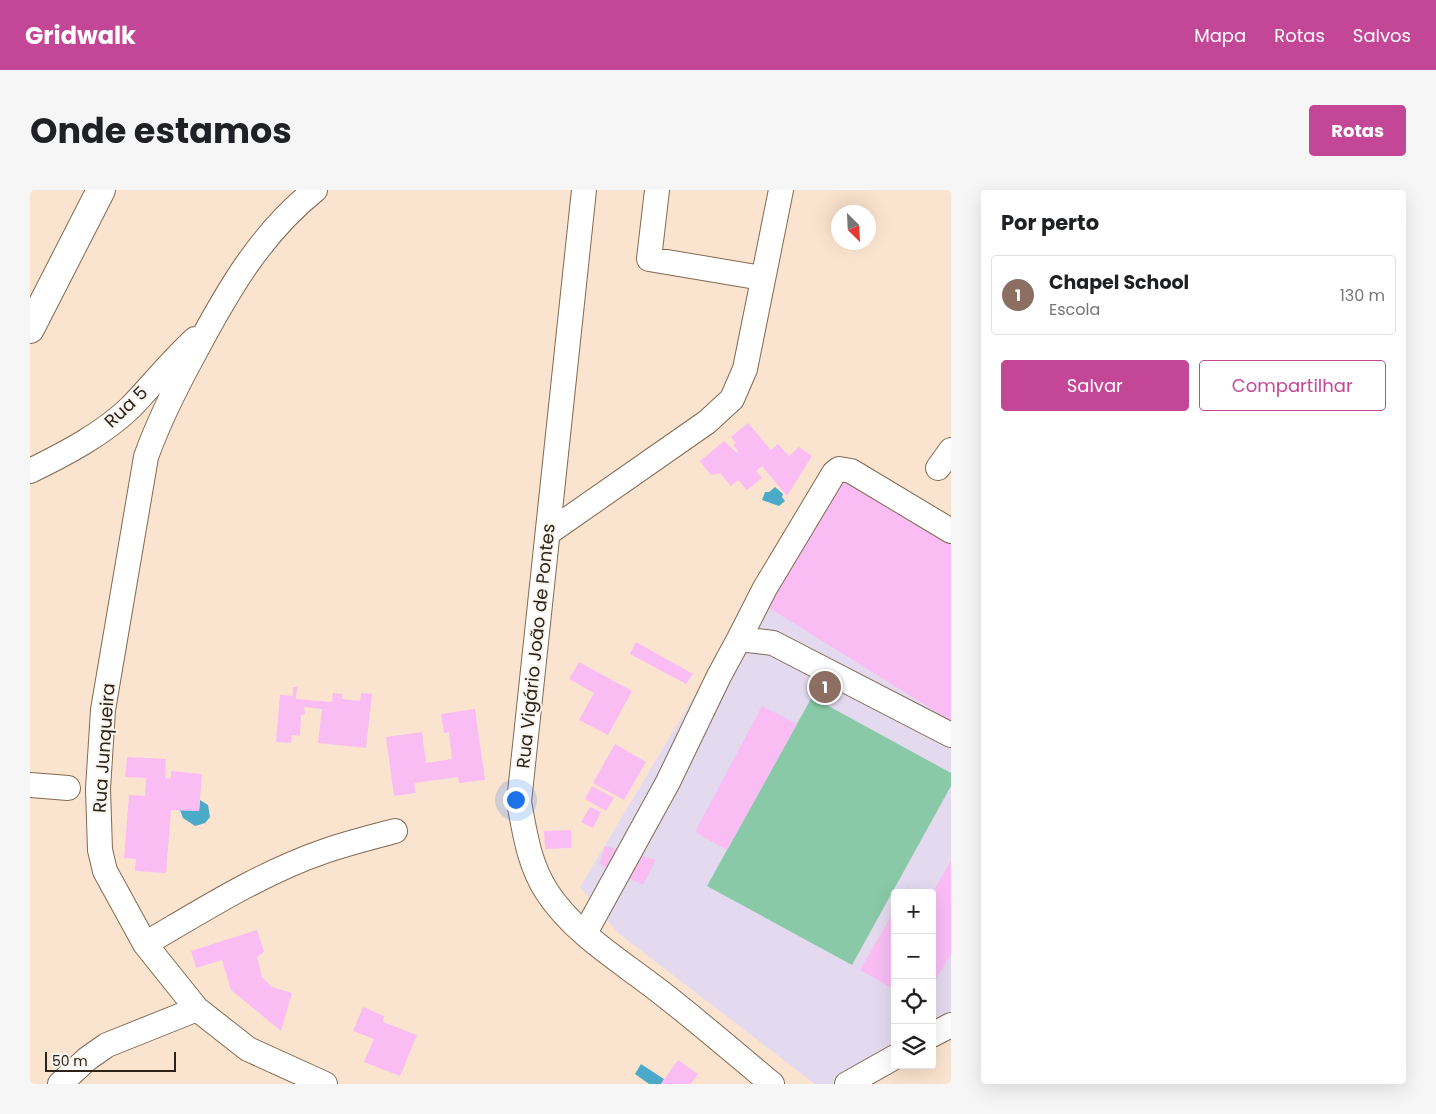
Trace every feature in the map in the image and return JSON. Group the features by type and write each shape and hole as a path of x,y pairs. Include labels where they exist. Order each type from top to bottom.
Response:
{"main road":[{"path":"30,329 101,190"}],"street":[{"name":"Rua Junqueira","path":"315,190 278,225 247,260 165,408 146,457 103,710 98,789 100,850 105,871 146,944 177,987 197,1009 248,1049 325,1084"},
{"name":"Rua Vigário João de Pontes","path":"584,190 519,802 529,856 547,892 563,912 585,933 772,1084"},
{"path":"657,190 649,259 762,278"},
{"path":"548,533 707,422 732,399 745,369 781,190"},
{"name":"Rua 5","path":"30,471 56,459 102,430 130,407 167,365 209,326"},
{"path":"585,933 668,782 719,676 765,588 834,473 840,469 851,471 951,531"},
{"path":"739,639 773,643 951,735"},
{"path":"30,785 68,788"},
{"path":"146,944 211,905 270,874 324,851 395,831"},
{"path":"60,1084 87,1059 107,1045 197,1009"},
{"path":"936,1034 951,1025"},
{"path":"847,1084 891,1059"}],"shaded area":[{"path":"836,459 951,528 951,1028 936,1035 936,889 891,889 891,1058 839,1084 815,1084 618,933 580,887"}],"green space":[{"path":"812,697 951,773 951,786 894,889 891,889 891,894 852,965 707,886"}],"water":[{"path":"775,487 783,494 782,497 785,501 779,506 762,500 765,492 769,492"},
{"path":"200,800 208,805 210,817 205,823 195,826 183,818 180,810 199,811"},
{"path":"641,1064 664,1079 661,1084 649,1084 635,1074"}],"building":[{"path":"748,423 771,450 778,444 789,456 799,447 812,456 787,496 762,466 756,471 762,478 747,490 738,480 731,486 720,473 711,475 700,461 724,441 737,453 738,451 733,445 736,443 731,437"},
{"path":"843,472 951,539 951,721 761,603"},
{"path":"636,642 693,674 686,684 630,654"},
{"path":"579,662 632,691 608,735 579,720 594,693 569,679"},
{"path":"293,687 297,687 296,699 332,702 333,693 342,694 342,699 360,701 361,693 372,694 366,748 318,743 322,709 304,707 305,714 301,715 300,736 292,735 291,743 276,742 280,695 293,696"},
{"path":"762,706 797,724 727,850 695,832"},
{"path":"475,709 485,780 459,783 458,777 414,783 416,793 394,796 386,737 422,732 426,763 452,759 449,732 444,733 441,714"},
{"path":"615,744 646,762 624,800 593,783"},
{"path":"127,757 166,759 165,778 171,778 171,771 202,774 199,811 171,810 166,873 135,871 136,859 124,858 129,795 145,796 146,778 125,777"},
{"path":"592,786 614,798 606,811 585,799"},
{"path":"590,807 601,812 593,828 581,822"},
{"path":"571,830 571,848 545,849 544,831"},
{"path":"605,846 656,860 643,885 599,864"},
{"path":"951,860 951,954 936,979 936,889"},
{"path":"891,916 891,988 860,970"},
{"path":"257,930 264,952 257,957 262,977 272,987 292,993 281,1031 231,990 222,960 196,968 191,951"},
{"path":"363,1007 384,1016 383,1022 417,1035 400,1076 364,1062 374,1039 353,1031"},
{"path":"678,1060 698,1074 691,1084 661,1084"}],"place":[{"name":"Chapel School","path":"825,687"}]}
